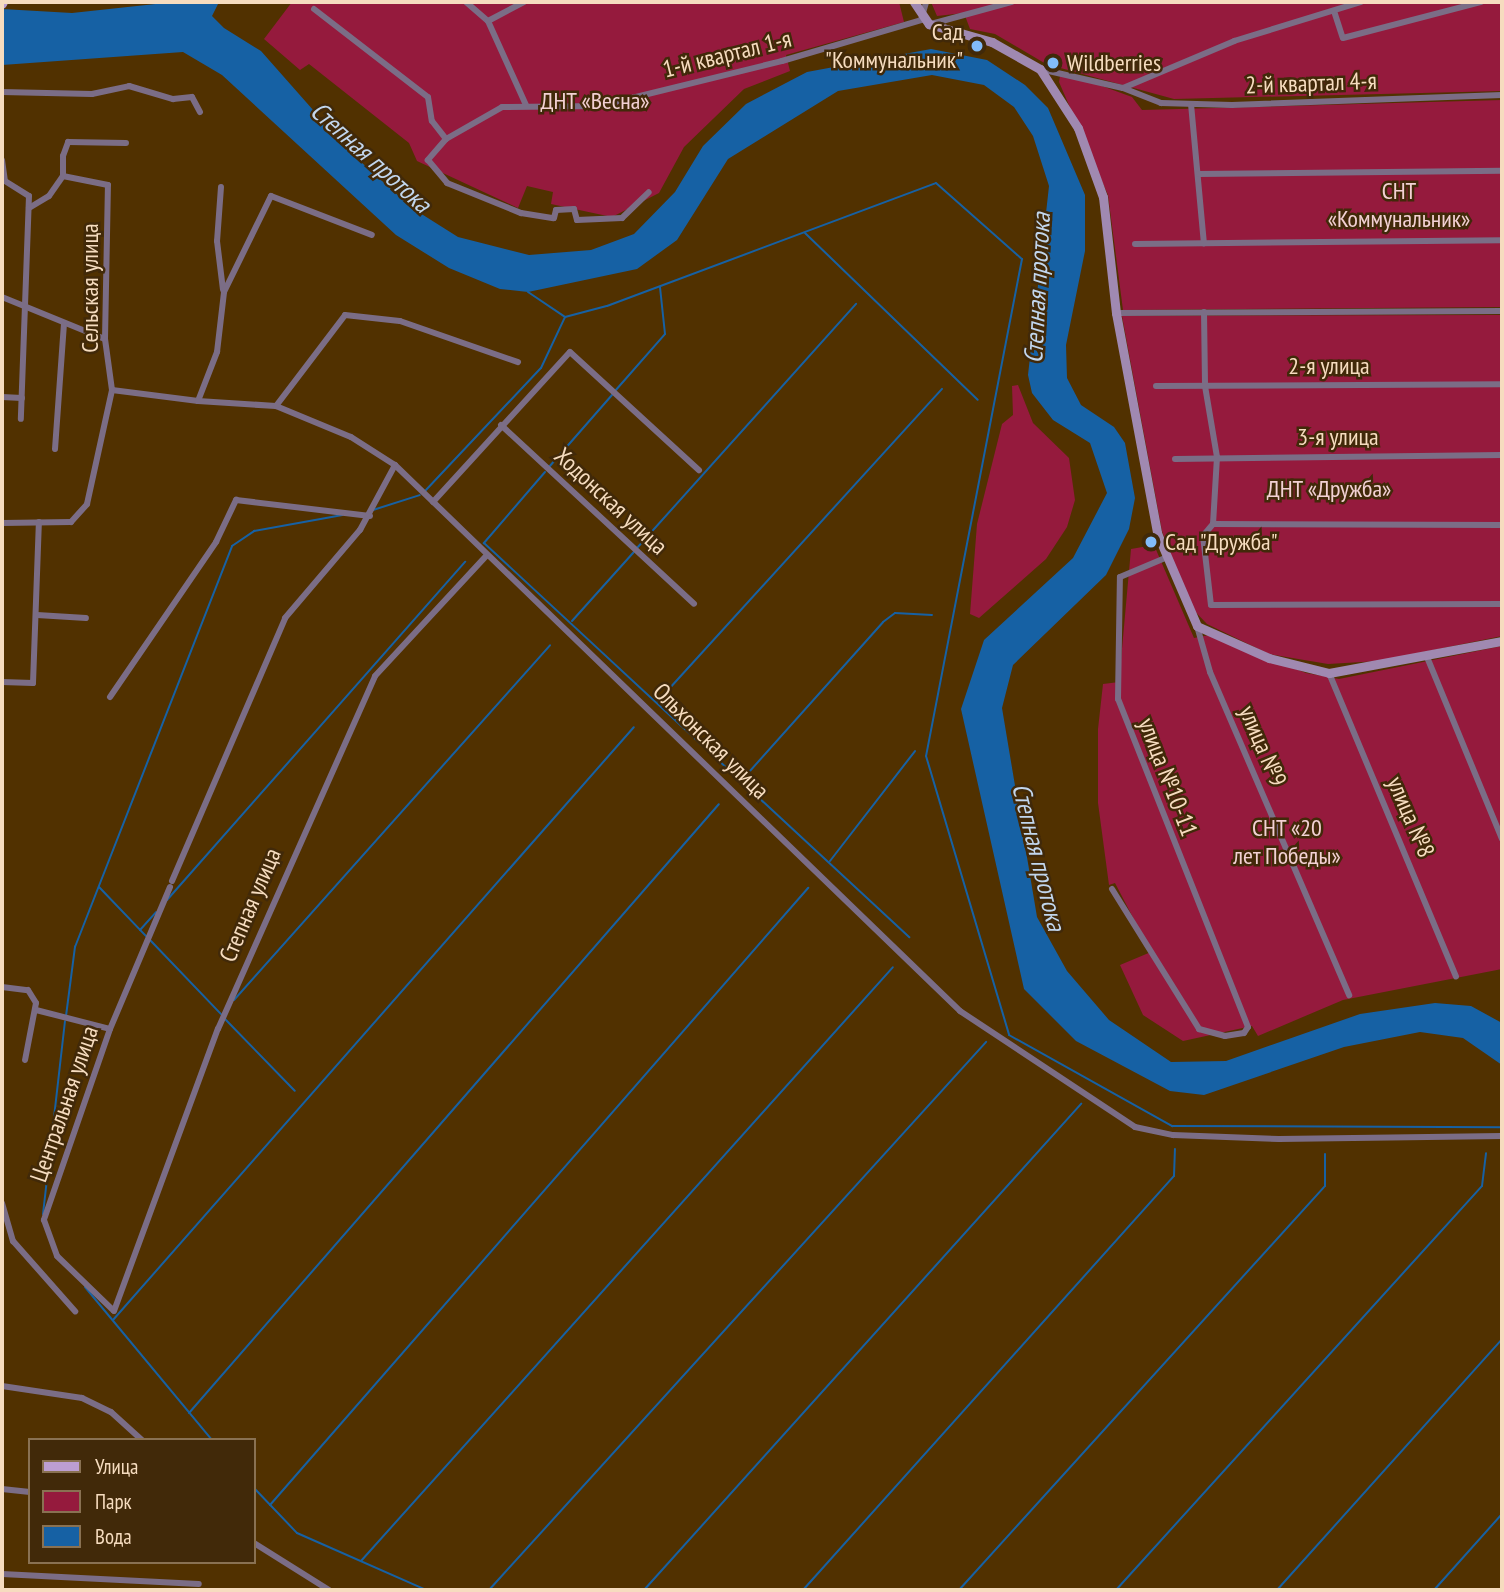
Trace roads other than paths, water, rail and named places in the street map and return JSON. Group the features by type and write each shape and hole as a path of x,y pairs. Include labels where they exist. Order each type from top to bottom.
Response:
{"street":[{"path":"466,2 488,22 526,105"},
{"path":"488,22 524,2"},
{"path":"914,2 925,22 992,42 1040,69 1078,128 1103,197 1116,313 1165,558 1197,626 1269,658 1329,673 1502,641"},
{"path":"925,22 926,2"},
{"name":"1-й квартал 1-я","path":"446,139 502,107 599,106 1012,2"},
{"path":"1123,88 1245,37 1361,2"},
{"path":"1334,11 1343,38 1466,3 1482,2"},
{"path":"314,9 428,97 432,121 446,139 428,160 447,183 521,213 554,218 556,210 574,209 577,220 622,218 649,192"},
{"name":"2-й квартал 4-я","path":"1040,69 1061,71 1123,88 1161,103 1502,95"},
{"path":"2,92 84,94 129,86 173,99 191,97 200,112"},
{"path":"1191,104 1204,243"},
{"path":"29,208 49,196 63,176 68,142 126,143"},
{"path":"2,160 3,177 26,191 29,208 21,419"},
{"path":"1199,174 1502,171"},
{"name":"Сельская улица","path":"39,522 71,522 87,504 112,390 105,339 108,185 63,176"},
{"path":"198,401 217,352 223,292 217,241 221,187"},
{"path":"223,292 271,196 372,235"},
{"path":"1135,244 1502,240"},
{"path":"2,297 105,339"},
{"path":"1116,313 1502,311"},
{"path":"1204,312 1205,386 1217,457 1213,524 1203,536 1211,604 1502,604"},
{"path":"276,406 345,315 400,321 518,362"},
{"path":"55,449 64,324"},
{"path":"433,502 564,355 573,353 699,470"},
{"name":"2-я улица","path":"1156,386 1502,384"},
{"name":"Ольхонская улица","path":"112,390 198,401 276,406 351,437 395,465 485,556 563,623 960,1011 1135,1127 1153,1133 1502,1136"},
{"path":"2,397 22,398"},
{"name":"Ходонская улица","path":"501,425 694,604"},
{"name":"3-я улица","path":"1175,458 1502,456"},
{"name":"Центральная улица","path":"118,1308 110,1311 57,1256 44,1220 110,1028 289,609 370,516 395,465"},
{"path":"110,697 216,542 236,500 370,516"},
{"path":"2,523 39,522 33,683 2,682"},
{"path":"1213,524 1502,525"},
{"name":"Степная улица","path":"118,1308 218,1029 375,676 485,556"},
{"name":"улица №10-11","path":"1112,889 1199,1029 1234,1036 1248,1027 1118,699 1120,577 1165,558"},
{"path":"37,615 86,618"},
{"name":"улица №9","path":"1197,626 1210,672 1349,995"},
{"path":"1427,657 1502,839"},
{"name":"улица №8","path":"1329,673 1456,976"},
{"path":"2,987 28,990 36,1010 25,1060"},
{"path":"36,1010 110,1028"},
{"path":"2,1203 13,1241 75,1311"},
{"path":"2,1386 82,1398 111,1412 140,1438"},
{"path":"2,1489 28,1492"},
{"path":"256,1545 329,1590"},
{"path":"2,1574 199,1584"}],"water":[{"path":"174,2 219,2 212,16 224,28 261,51 351,153 412,208 458,237 529,255 591,250 634,234 675,192 703,146 746,104 807,72 931,49 987,60 1025,85 1048,108 1085,195 1085,251 1066,345 1067,378 1081,405 1114,427 1125,443 1135,498 1129,529 1106,575 1013,665 1002,708 1037,917 1067,971 1109,1020 1171,1062 1226,1061 1360,1014 1435,1003 1471,1006 1502,1023 1502,1065 1463,1038 1420,1032 1344,1047 1204,1095 1170,1091 1076,1041 1024,989 961,709 984,640 1073,558 1107,493 1090,443 1053,420 1032,393 1028,375 1049,186 1033,136 1014,107 984,85 932,75 838,91 728,159 677,240 637,269 528,292 500,289 449,268 396,235 222,75 183,52 2,65 2,9 72,13"}],"waterway":[{"name":"Степная протока","path":"528,292 565,317 607,306 936,183 1022,259 926,756 1009,1035 1172,1126 1502,1127"},
{"path":"805,233 978,400"},
{"path":"615,391 665,334 660,287"},
{"path":"637,548 856,304"},
{"path":"425,491 541,368 565,317"},
{"path":"658,701 942,389"},
{"path":"549,467 612,395"},
{"path":"545,472 484,543 909,937"},
{"path":"373,510 420,495"},
{"path":"66,1016 75,947 232,546 254,531 343,515"},
{"path":"572,621 634,552"},
{"path":"167,900 465,562"},
{"path":"741,781 883,622 895,613 932,615"},
{"path":"234,1000 550,645"},
{"path":"113,1320 634,727"},
{"path":"830,861 915,751"},
{"path":"189,1413 719,804"},
{"path":"99,887 146,936"},
{"path":"270,1505 808,888"},
{"path":"140,930 156,912"},
{"path":"150,940 221,1014"},
{"path":"361,1561 893,967"},
{"path":"225,1019 295,1091"},
{"path":"43,1214 65,1021"},
{"path":"489,1590 986,1042"},
{"path":"644,1590 1081,1104"},
{"path":"803,1590 1174,1176 1175,1149"},
{"path":"1116,1590 1482,1186 1486,1153"},
{"path":"959,1590 1325,1186 1325,1154"},
{"path":"85,1287 210,1438"},
{"path":"1277,1590 1502,1339"},
{"path":"256,1490 297,1533 426,1590"},
{"path":"1434,1590 1502,1514"}],"place":[{"name":"Сад \"Коммунальник\"","path":"977,46"},
{"name":"Wildberries","path":"1053,63"},
{"name":"Сад \"Дружба\"","path":"1151,542"}],"park label":[{"name":"ДНТ «Весна»","path":"595,101"},
{"name":"СНТ «Коммунальник»","path":"1399,205"},
{"name":"ДНТ «Дружба»","path":"1329,489"},
{"name":"СНТ «20 лет Победы»","path":"1287,842"}]}
